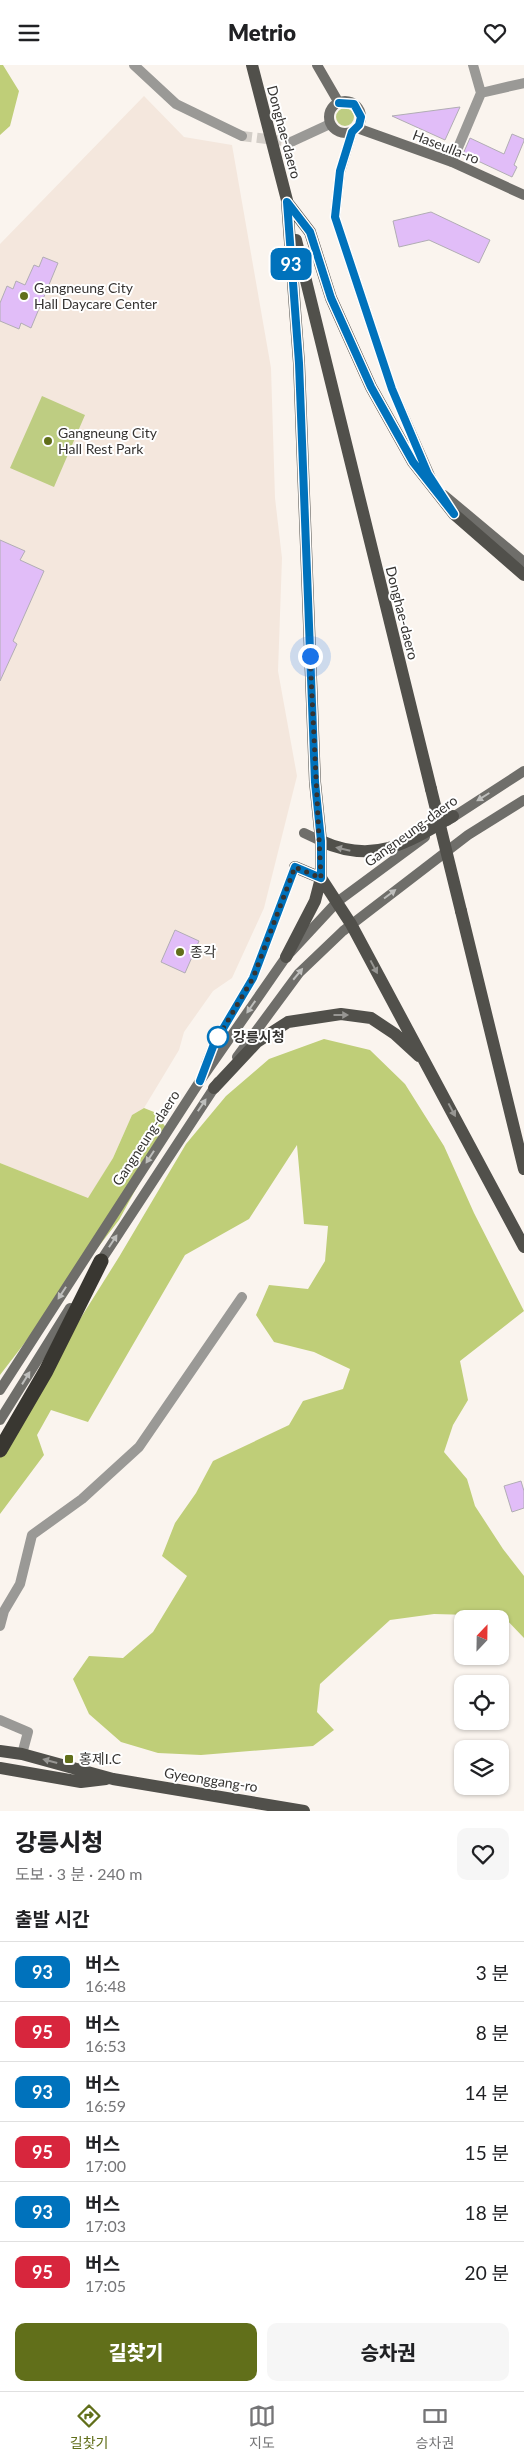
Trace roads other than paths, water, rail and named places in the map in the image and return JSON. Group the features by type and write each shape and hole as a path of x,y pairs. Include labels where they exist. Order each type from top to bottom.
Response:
{"highway":[{"path":"0,1450 46,1371 101,1261"}],"main road":[{"name":"Donghae-daero","path":"252,65 524,1169"},
{"path":"287,202 310,232 331,298 371,387 413,462 454,514 524,575"},
{"path":"286,957 315,901 321,878 321,841 315,782 299,363 287,202"},
{"path":"321,841 341,850 361,852 381,850 414,839 454,816"},
{"path":"295,867 321,878 351,924 524,1247"},
{"path":"214,1088 257,1042 288,1022 340,1014 371,1018 395,1034 427,1064"},
{"name":"Gyeonggang-ro","path":"0,1751 22,1754 114,1779 304,1811"},
{"name":"Gyeonggang-ro","path":"0,1768 81,1782 114,1779"}],"street":[{"path":"134,65 176,104 242,136"},
{"path":"317,65 339,103"},
{"path":"452,162 481,93 473,65"},
{"path":"481,93 524,83"},
{"path":"354,130 342,133 330,124 329,114 334,105 349,102 358,107 361,117 354,130 340,171 335,217 392,389 428,474 458,508 524,562"},
{"path":"291,142 330,124"},
{"name":"Haseulla-ro","path":"354,130 452,162 524,195"},
{"path":"439,488 454,514"},
{"name":"Gangneung-daero","path":"0,1390 200,1081 286,957 337,902 454,816 524,771"},
{"name":"Gangneung-daero","path":"0,1420 214,1088 299,973 351,924 468,835 524,799"},
{"path":"304,833 321,841"},
{"path":"200,1081 214,1044 253,978 295,867"},
{"path":"0,1626 4,1611 20,1584 32,1535 82,1499 139,1447 242,1297"},
{"path":"0,1720 28,1732 22,1754"}],"tunnel":[{"path":"242,136 291,142"}],"place":[{"name":"Gangneung City Hall Daycare Center","path":"24,296"},
{"name":"Gangneung City Hall Rest Park","path":"48,441"},
{"name":"종각","path":"180,952"},
{"name":"강릉시청","path":"218,1037"},
{"name":"홍제I.C","path":"69,1759"}]}
